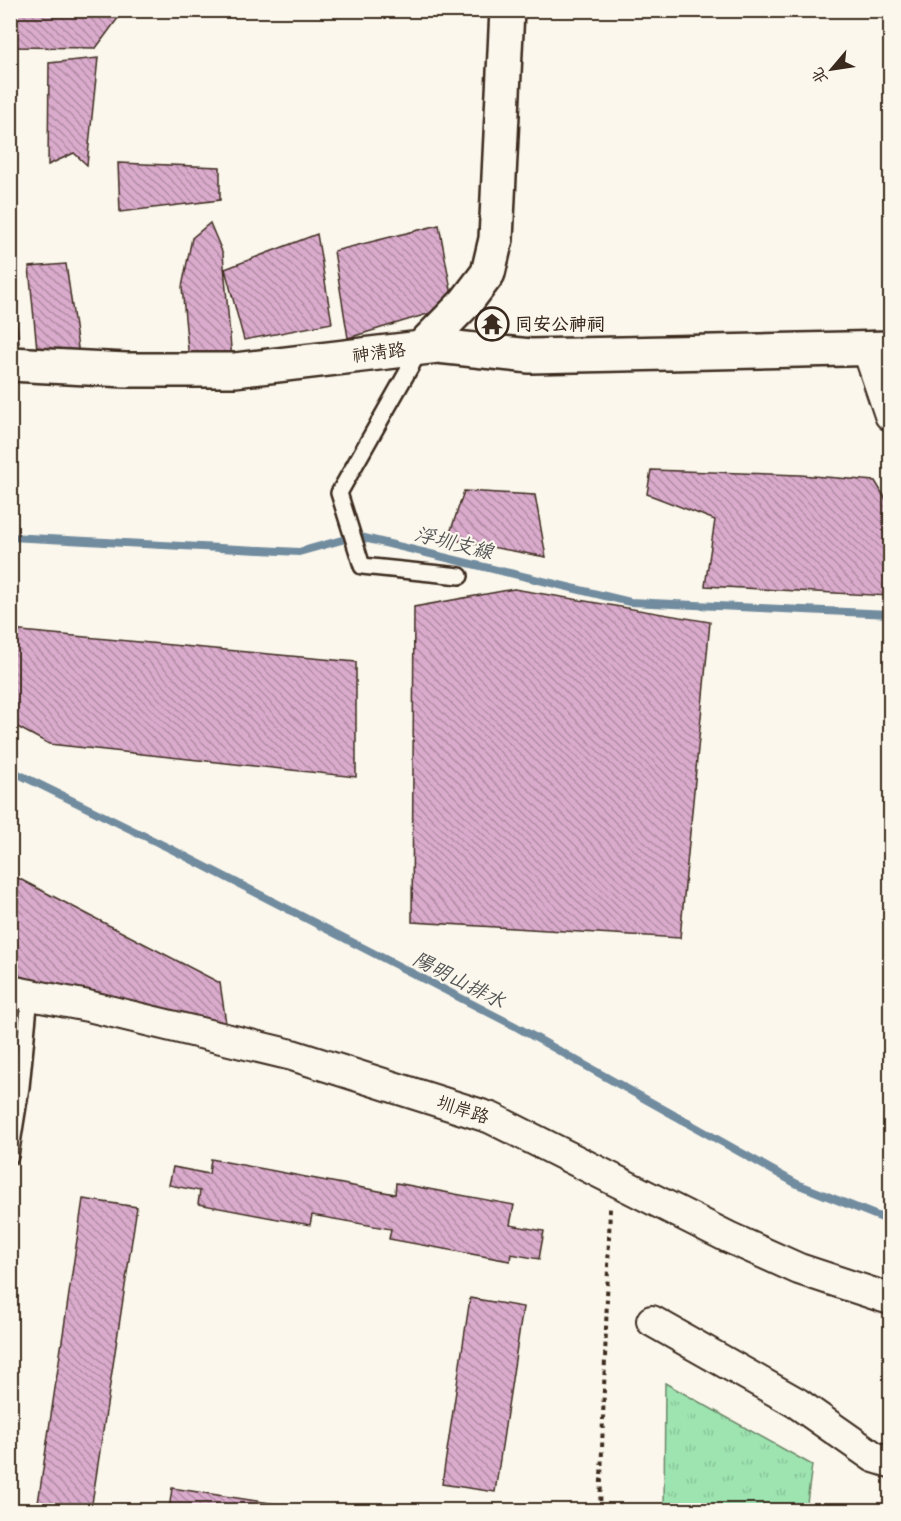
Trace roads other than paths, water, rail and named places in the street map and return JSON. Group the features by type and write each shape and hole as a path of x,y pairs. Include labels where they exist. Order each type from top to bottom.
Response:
{"street":[{"name":"神清路","path":"10,364 126,370 235,370 421,348 466,302 488,273 496,239 507,10"},
{"path":"421,348 438,346 530,356 880,349 891,415"},
{"name":"圳岸路","path":"20,994 88,1006 292,1055 491,1118 610,1180 799,1269 891,1299"},
{"path":"652,1321 797,1403 874,1457 891,1462"}],"lane":[{"path":"421,348 339,493 362,566 460,576"},
{"path":"11,1155 21,1087 20,994"}],"waterway":[{"name":"浮圳支線","path":"10,537 299,552 356,536 630,602 890,614"},
{"name":"陽明山排水","path":"10,770 173,850 513,1025 797,1184 890,1221"}],"place":[{"name":"同安公神祠","path":"492,324"}]}
